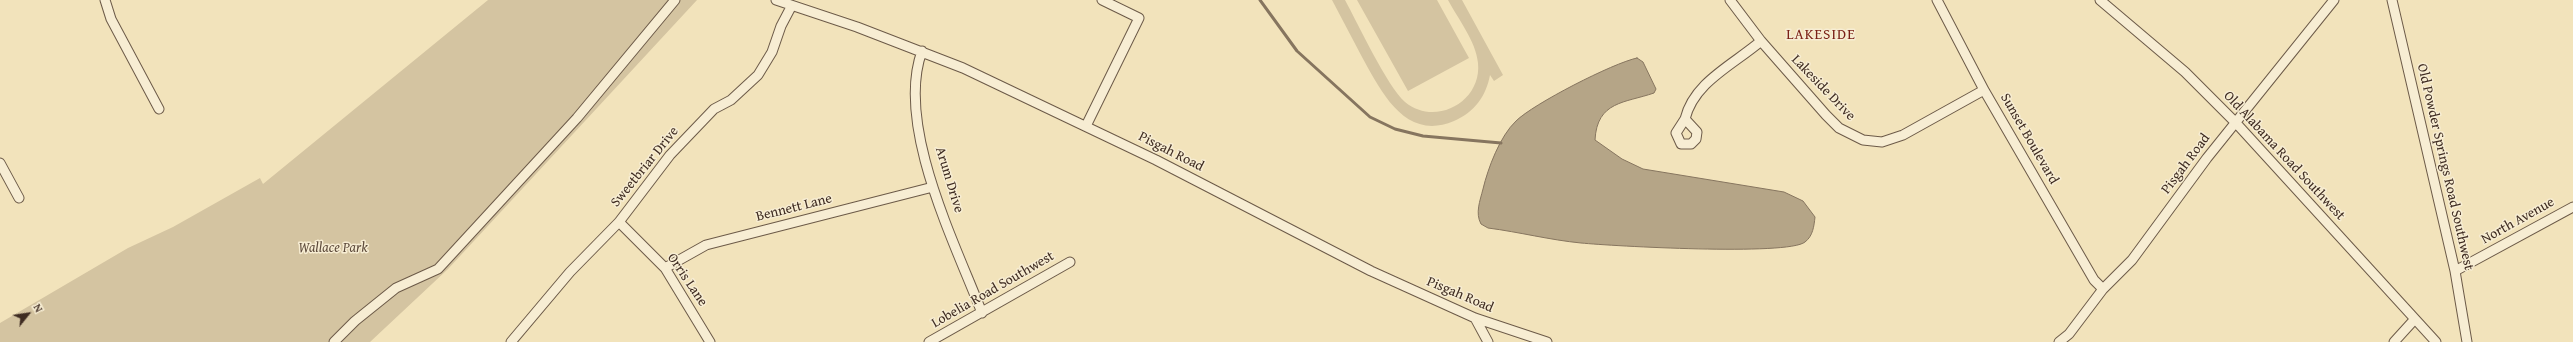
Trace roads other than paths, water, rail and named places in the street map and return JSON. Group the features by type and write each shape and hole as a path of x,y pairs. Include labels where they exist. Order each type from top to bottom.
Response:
{"street":[{"path":"105,0 114,25 159,109"},
{"path":"334,342 355,321 396,288 438,269 577,118 675,0"},
{"name":"Pisgah Road","path":"776,0 791,7 857,27 922,51 1086,126 1371,271 1475,318 1547,342"},
{"path":"1086,126 1139,18 1102,0"},
{"name":"Lakeside Drive","path":"1730,0 1760,41 1839,128 1863,140 1882,142 1903,135 1984,90"},
{"name":"Sunset Boulevard","path":"1937,0 1984,90 2094,280 2103,289"},
{"name":"Old Alabama Road Southwest","path":"2100,0 2186,72 2236,123 2414,320 2436,342"},
{"name":"Pisgah Road","path":"2059,342 2069,334 2103,289 2132,260 2207,158 2334,0"},
{"name":"Old Powder Springs Road Southwest","path":"2392,0 2455,271 2467,342"},
{"name":"Sweetbriar Drive","path":"510,342 570,272 619,222 670,155 714,109 731,100 758,75 772,52 781,26 791,7"},
{"path":"1684,119 1688,108 1699,91 1714,76 1760,41"},
{"name":"Arum Drive","path":"922,51 914,88 916,114 933,187 982,313"},
{"path":"0,163 19,198"},
{"name":"Bennett Lane","path":"665,268 706,245 933,187"},
{"name":"North Avenue","path":"2455,271 2573,207"},
{"name":"Orris Lane","path":"619,222 665,268 710,342"},
{"name":"Lobelia Road Southwest","path":"929,342 1070,262"},
{"path":"1475,318 1488,342"},
{"path":"2394,342 2414,320"}],"waterway":[{"path":"1260,0 1297,51 1370,117 1395,129 1423,136 1501,143"}],"district":[{"name":"LAKESIDE","path":"1821,35"}],"park label":[{"name":"Wallace Park","path":"333,248"}]}
